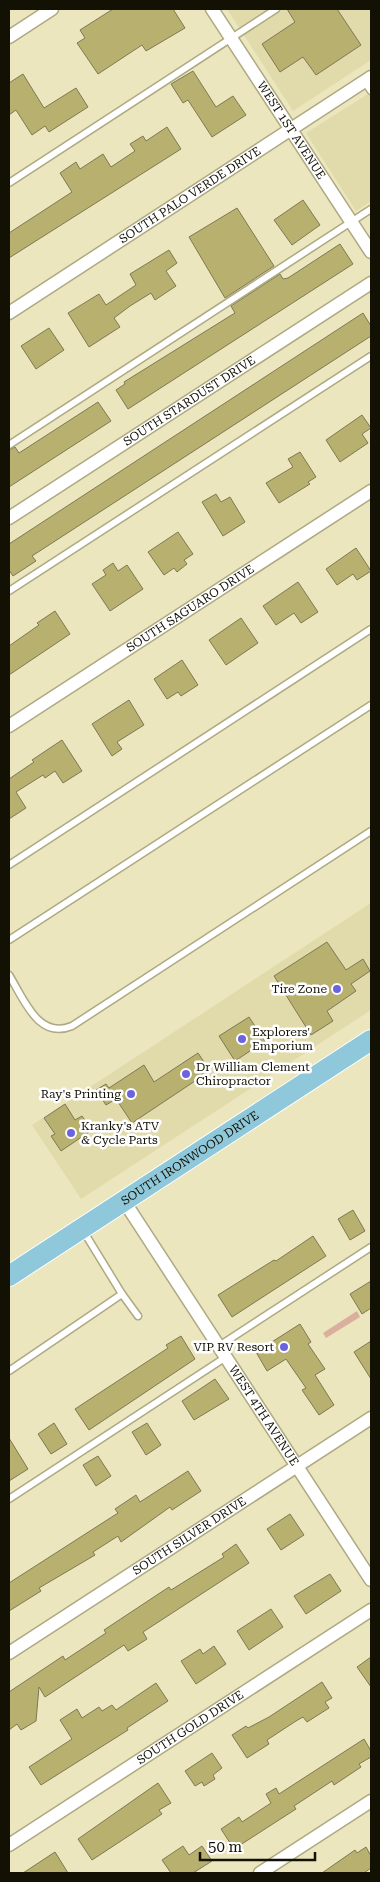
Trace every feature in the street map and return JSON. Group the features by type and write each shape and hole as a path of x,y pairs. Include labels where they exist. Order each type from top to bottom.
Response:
{"main road":[{"name":"SOUTH IRONWOOD DRIVE","path":"9,1276 371,1040"}],"street":[{"path":"9,37 52,9"},
{"name":"WEST 1ST AVENUE","path":"212,9 371,252"},
{"name":"SOUTH PALO VERDE DRIVE","path":"9,312 291,129 369,83"},
{"name":"SOUTH STARDUST DRIVE","path":"9,518 371,283"},
{"name":"SOUTH SAGUARO DRIVE","path":"9,726 371,491"},
{"name":"WEST 4TH AVENUE","path":"124,1201 371,1580"},
{"name":"SOUTH SILVER DRIVE","path":"9,1653 371,1418"},
{"name":"SOUTH GOLD DRIVE","path":"9,1845 371,1610"},
{"path":"260,1873 371,1801"}],"lane":[{"path":"9,183 276,9"},
{"path":"9,445 371,209"},
{"path":"9,591 371,356"},
{"path":"9,865 371,629"},
{"path":"9,940 371,705"},
{"path":"9,975 38,1020 45,1027 53,1030 72,1026 371,831"},
{"path":"82,1228 122,1294 138,1316"},
{"path":"9,1499 223,1352 371,1247"},
{"path":"9,1371 122,1294"}],"shaded area":[{"path":"227,9 371,9 371,60 293,111"},
{"path":"371,92 371,201 356,211 306,133"},
{"path":"371,903 371,1010 81,1199 32,1125"},
{"path":"357,1311 360,1317 326,1338 323,1333"}],"building":[{"path":"113,9 173,9 185,28 146,51 142,45 98,74 77,43 85,38 80,30"},
{"path":"287,9 337,9 361,45 316,75 303,57 280,72 262,44 295,22"},
{"path":"193,71 216,107 233,96 246,115 212,137 188,100 183,103 171,84"},
{"path":"23,74 44,108 76,88 88,107 49,132 45,126 32,135 16,110 9,115 9,83"},
{"path":"167,127 181,149 9,258 9,233 72,192 60,173 76,162 80,169 103,154 111,167 135,151 130,144 143,136 146,141"},
{"path":"303,200 320,225 292,245 274,220"},
{"path":"237,208 274,266 225,298 189,237"},
{"path":"340,244 353,264 128,409 116,390 125,384 124,382 235,313 231,306 280,274 283,279 288,278"},
{"path":"169,250 177,263 166,271 176,286 155,300 151,293 130,306 114,318 120,327 89,347 68,313 99,294 106,305 136,285 130,274"},
{"path":"363,313 371,326 371,336 32,556 36,561 13,576 9,570 9,544"},
{"path":"49,328 64,350 36,369 21,346"},
{"path":"98,402 111,421 9,487 9,450 15,447 19,453"},
{"path":"362,415 371,428 362,434 368,443 340,462 326,440"},
{"path":"300,452 316,477 308,482 310,484 279,503 266,483 293,467 288,459"},
{"path":"216,494 221,502 230,497 245,522 223,536 202,502"},
{"path":"178,532 193,554 184,560 187,564 177,572 174,568 164,575 148,552"},
{"path":"356,548 371,571 357,580 353,574 337,585 326,569"},
{"path":"113,563 118,571 127,565 143,589 110,611 92,584 106,575 103,570"},
{"path":"298,582 318,612 301,623 294,613 276,625 263,606"},
{"path":"55,611 70,634 9,675 9,646"},
{"path":"241,618 258,643 226,665 209,640"},
{"path":"182,660 198,685 181,696 178,692 167,699 154,679"},
{"path":"129,700 144,725 117,742 122,749 112,756 92,724"},
{"path":"62,740 82,771 63,783 55,771 45,778 43,775 16,792 26,808 9,819 9,779 34,762 32,760"},
{"path":"327,942 346,970 363,959 370,971 351,984 356,991 327,1011 333,1021 311,1035 274,976"},
{"name":"Explorers' Emporium","path":"249,1017 265,1041 235,1061 219,1036"},
{"name":"Ray's Printing","path":"198,1053 210,1071 132,1123 116,1099 106,1105 96,1090 106,1084 109,1088 144,1065 154,1082"},
{"path":"65,1104 75,1120 82,1116 92,1130 61,1151 51,1136 55,1134 44,1118"},
{"path":"353,1210 365,1231 350,1240 338,1219"},
{"path":"313,1236 326,1256 232,1317 218,1295 274,1260 276,1261"},
{"path":"371,1281 371,1308 362,1314 350,1294"},
{"path":"300,1324 311,1342 308,1344 325,1369 315,1375 334,1405 319,1415 302,1390 306,1388 286,1359 267,1371 256,1352"},
{"path":"181,1336 195,1359 89,1430 75,1409 168,1348 166,1345"},
{"path":"371,1341 371,1379 354,1352"},
{"path":"215,1379 229,1399 194,1420 182,1401"},
{"path":"54,1423 67,1444 51,1454 38,1434"},
{"path":"147,1423 161,1445 146,1455 132,1432"},
{"path":"9,1438 28,1469 9,1481"},
{"path":"98,1456 111,1476 96,1486 83,1465"},
{"path":"188,1471 201,1491 172,1510 170,1507 121,1542 118,1536 93,1552 95,1555 39,1588 41,1591 9,1611 9,1583 118,1513 115,1509 136,1495 140,1502"},
{"path":"290,1514 304,1535 281,1550 267,1529"},
{"path":"236,1544 249,1563 143,1632 147,1639 128,1651 124,1645 45,1697 39,1687 36,1721 21,1730 17,1724 9,1730 9,1692 63,1656 65,1660 106,1633 104,1630 169,1587 171,1590 224,1557 222,1554"},
{"path":"330,1574 341,1591 306,1614 294,1596"},
{"path":"271,1609 283,1627 249,1650 237,1631"},
{"path":"214,1646 226,1664 196,1684 181,1661 200,1649 203,1654"},
{"path":"371,1657 371,1687 357,1667"},
{"path":"322,1682 332,1698 325,1702 329,1708 307,1722 303,1717 296,1721 267,1740 269,1744 247,1758 232,1735 246,1726 248,1728 269,1717"},
{"path":"156,1683 168,1701 127,1728 128,1730 41,1785 29,1767 72,1739 60,1720 77,1709 82,1718 99,1707 102,1711 112,1705 116,1710"},
{"path":"364,1739 371,1751 371,1757 359,1764 361,1767 334,1785 332,1781 294,1806 296,1809 234,1849 221,1829 239,1817 242,1822 271,1803 266,1794 276,1788 279,1794"},
{"path":"212,1753 222,1768 213,1775 215,1779 204,1786 202,1782 195,1786 185,1771"},
{"path":"158,1783 171,1803 159,1810 162,1814 92,1860 78,1839"},
{"path":"183,1846 189,1855 202,1846 212,1861 193,1873 171,1873 162,1860"},
{"path":"366,1847 371,1856 371,1868 364,1873 322,1873 355,1850 357,1853"},
{"path":"55,1852 68,1873 23,1873"}],"place":[{"name":"Tire Zone","path":"337,989"},
{"name":"Explorers' Emporium","path":"242,1039"},
{"name":"Dr William Clement Chiropractor","path":"186,1074"},
{"name":"Ray's Printing","path":"131,1094"},
{"name":"Kranky's ATV & Cycle Parts","path":"71,1133"},
{"name":"VIP RV Resort","path":"284,1347"}]}
